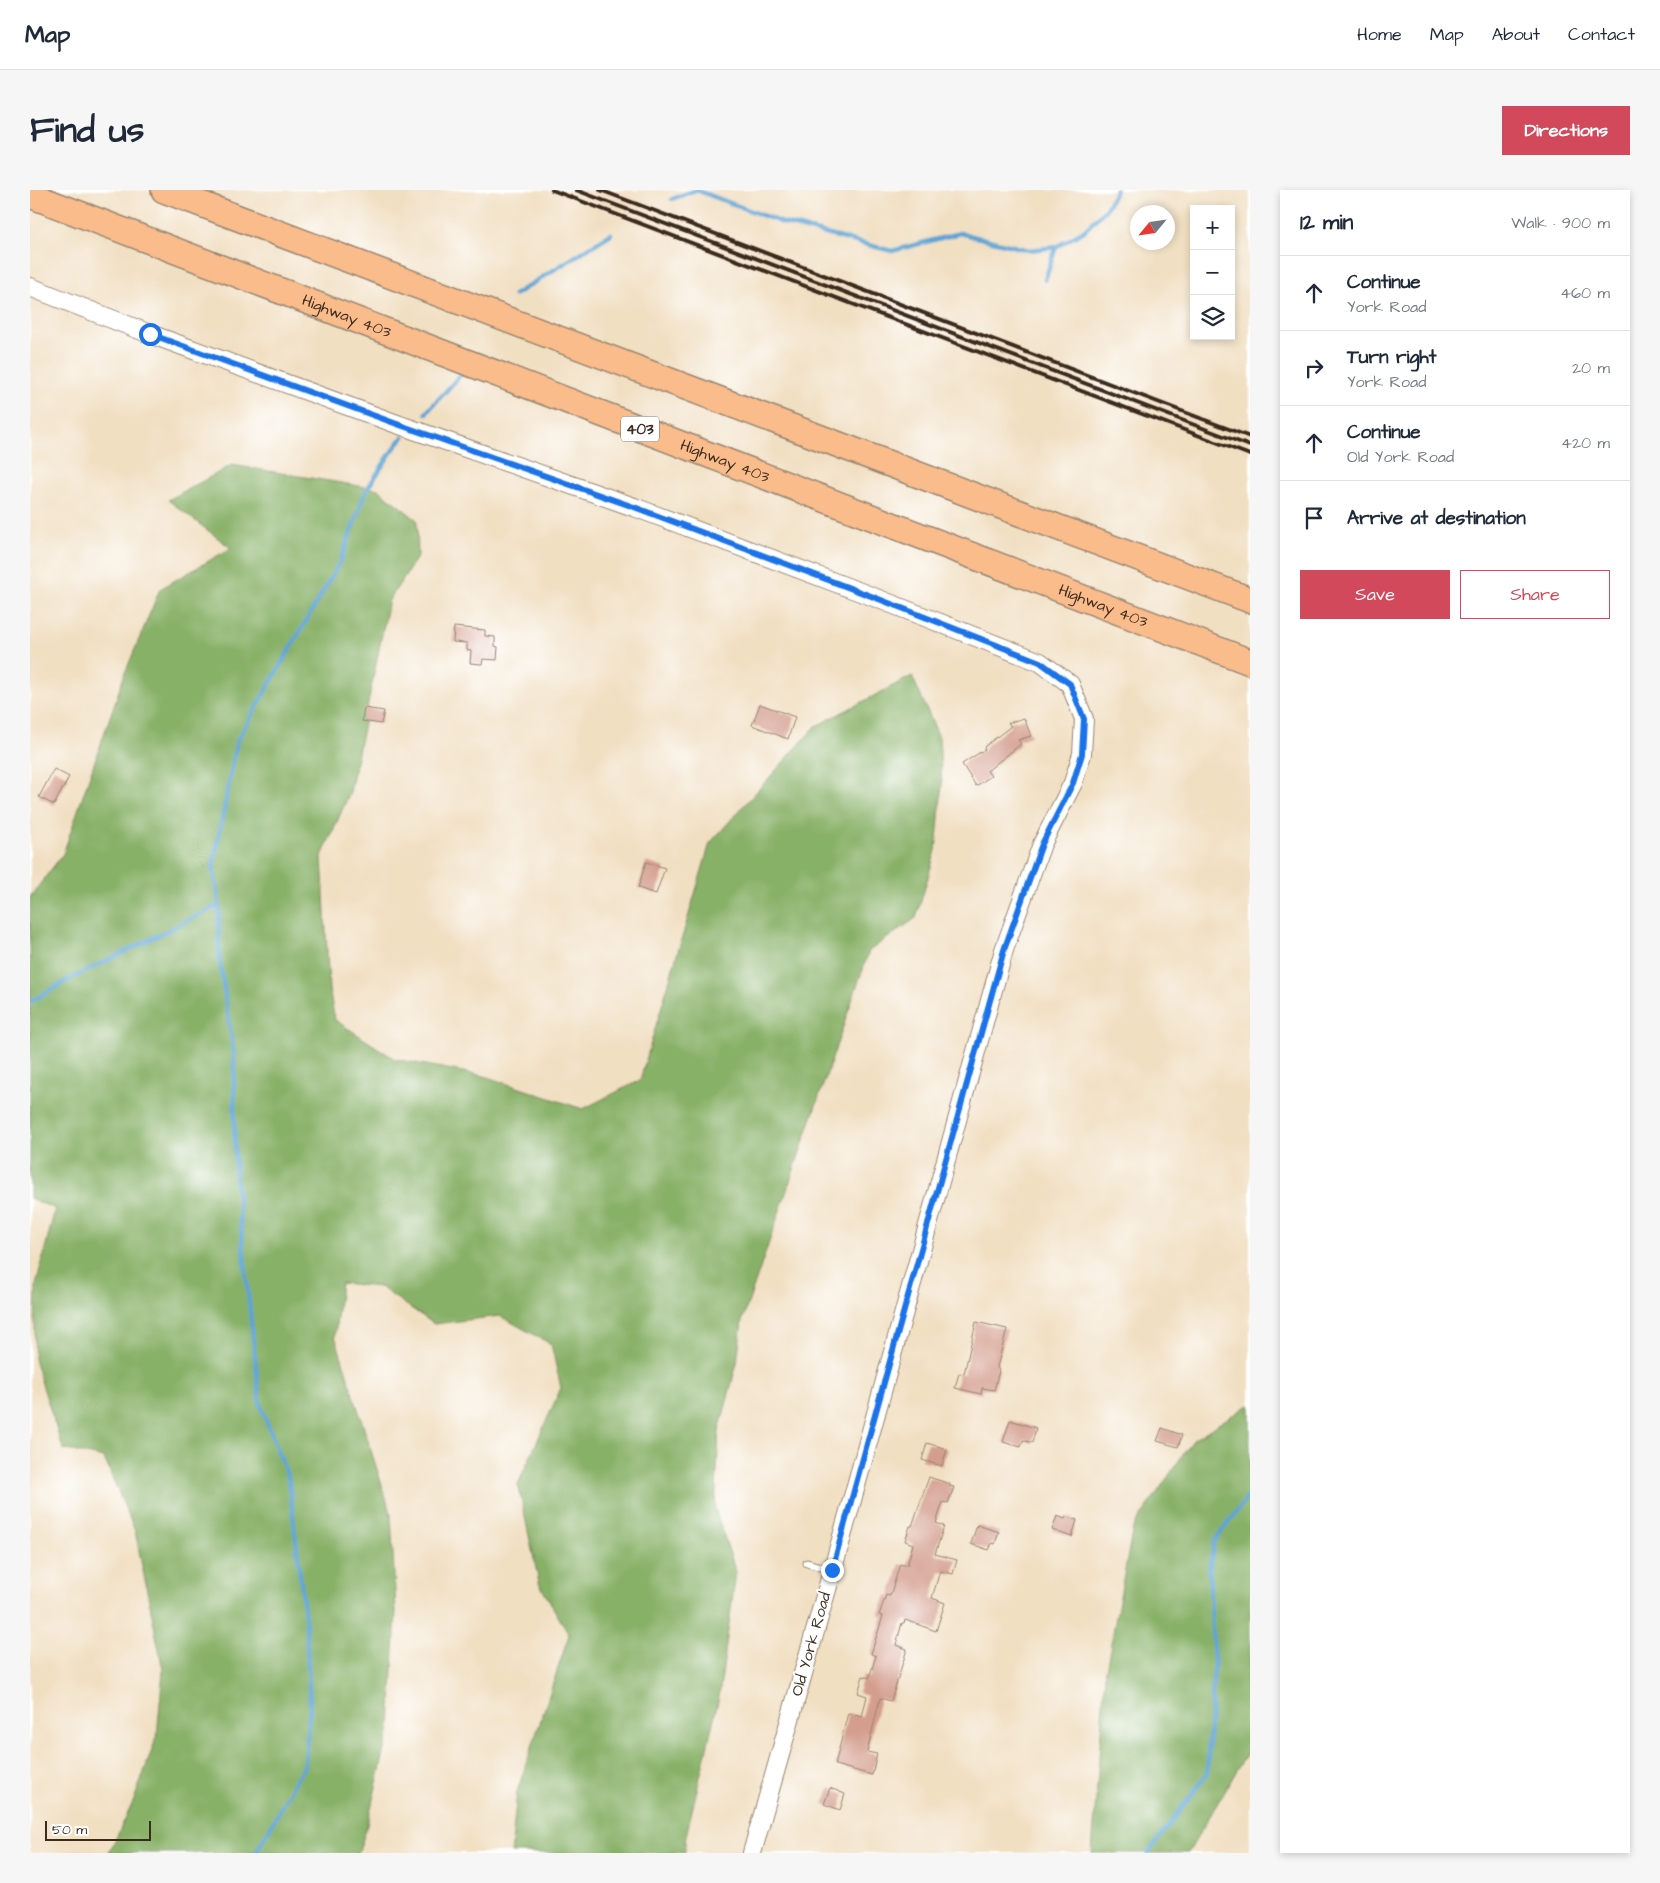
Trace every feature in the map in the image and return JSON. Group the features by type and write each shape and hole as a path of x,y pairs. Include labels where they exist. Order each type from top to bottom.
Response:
{"highway":[{"path":"164,190 1250,600"},
{"name":"Highway 403","path":"30,196 1250,662"}],"street":[{"name":"Old York Road","path":"30,287 150,334 397,424 634,507 1022,655 1040,662 1070,684 1084,719 1082,754 1073,783 1042,844 1004,950 752,1853"}],"lane":[{"path":"807,1563 832,1570"}],"green space":[{"path":"232,465 378,489 417,520 418,556 389,600 350,792 322,856 329,989 335,1020 395,1059 484,1076 583,1109 640,1080 710,843 816,726 912,676 939,737 942,786 936,850 916,918 869,951 742,1321 737,1363 719,1431 715,1509 736,1572 719,1697 685,1840 685,1853 511,1853 517,1792 569,1635 539,1583 518,1484 561,1388 551,1344 500,1316 434,1324 380,1287 341,1283 335,1336 391,1514 396,1612 390,1728 365,1833 358,1853 109,1853 134,1800 157,1736 163,1670 135,1531 104,1458 63,1449 34,1359 36,1285 55,1209 30,1198 30,897 63,854 125,673 160,589 231,548 168,500"},
{"path":"1250,1404 1250,1748 1188,1853 1092,1853 1105,1675 1133,1528 1193,1440"}],"building":[{"path":"454,627 485,630 485,636 495,637 495,646 498,647 497,660 483,659 482,664 470,663 471,651 467,650 467,643 453,642"},
{"path":"760,704 795,717 788,739 752,725"},
{"path":"364,708 384,711 381,724 362,721"},
{"path":"1024,718 1031,736 1018,740 1021,744 987,771 991,776 976,786 962,764 985,749 984,747 1011,726 1008,723"},
{"path":"54,769 69,777 54,805 39,797"},
{"path":"646,862 665,868 656,894 638,888"},
{"path":"976,1322 1007,1329 997,1367 999,1371 994,1390 982,1388 981,1394 955,1388 959,1373 964,1374"},
{"path":"1010,1420 1036,1428 1032,1443 1023,1440 1021,1447 1003,1442"},
{"path":"1162,1428 1182,1435 1178,1447 1157,1441"},
{"path":"927,1443 947,1449 942,1466 922,1460"},
{"path":"929,1477 954,1487 948,1503 943,1502 936,1523 944,1526 935,1554 957,1560 953,1574 940,1571 932,1598 945,1603 936,1631 905,1620 902,1623 896,1645 907,1649 891,1701 880,1698 867,1752 877,1754 872,1775 835,1765 848,1713 862,1717 867,1696 858,1693 863,1676 869,1678 876,1656 871,1654 883,1616 879,1615 886,1595 890,1596 900,1564 907,1566 913,1544 905,1541"},
{"path":"1057,1516 1077,1520 1072,1537 1052,1530"},
{"path":"977,1525 999,1532 995,1544 992,1543 989,1550 971,1544"},
{"path":"830,1788 845,1794 840,1810 824,1804"}],"waterway":[{"path":"672,199 696,190 783,223 892,251 960,233 1029,250 1056,247 1084,231 1106,209 1116,190"},
{"path":"514,295 611,234"},
{"path":"1045,280 1056,247"},
{"path":"426,413 466,369"},
{"path":"256,1853 305,1764 310,1704 306,1626 289,1480 260,1404 235,1172 234,1054 219,957 219,905 213,866 237,741 340,562 366,491 403,437"},
{"path":"30,1002 70,979 219,905"},
{"path":"1148,1853 1207,1774 1214,1664 1209,1571 1214,1542 1250,1494"}],"railway":[{"path":"552,190 1250,455"},
{"path":"576,190 1250,446"},
{"path":"600,190 1250,437"}],"route":[{"path":"150,334 397,424 634,507 871,596 1040,662 1070,684 1084,719 1082,754 1073,783 1042,844 1004,950 832,1570"}]}
